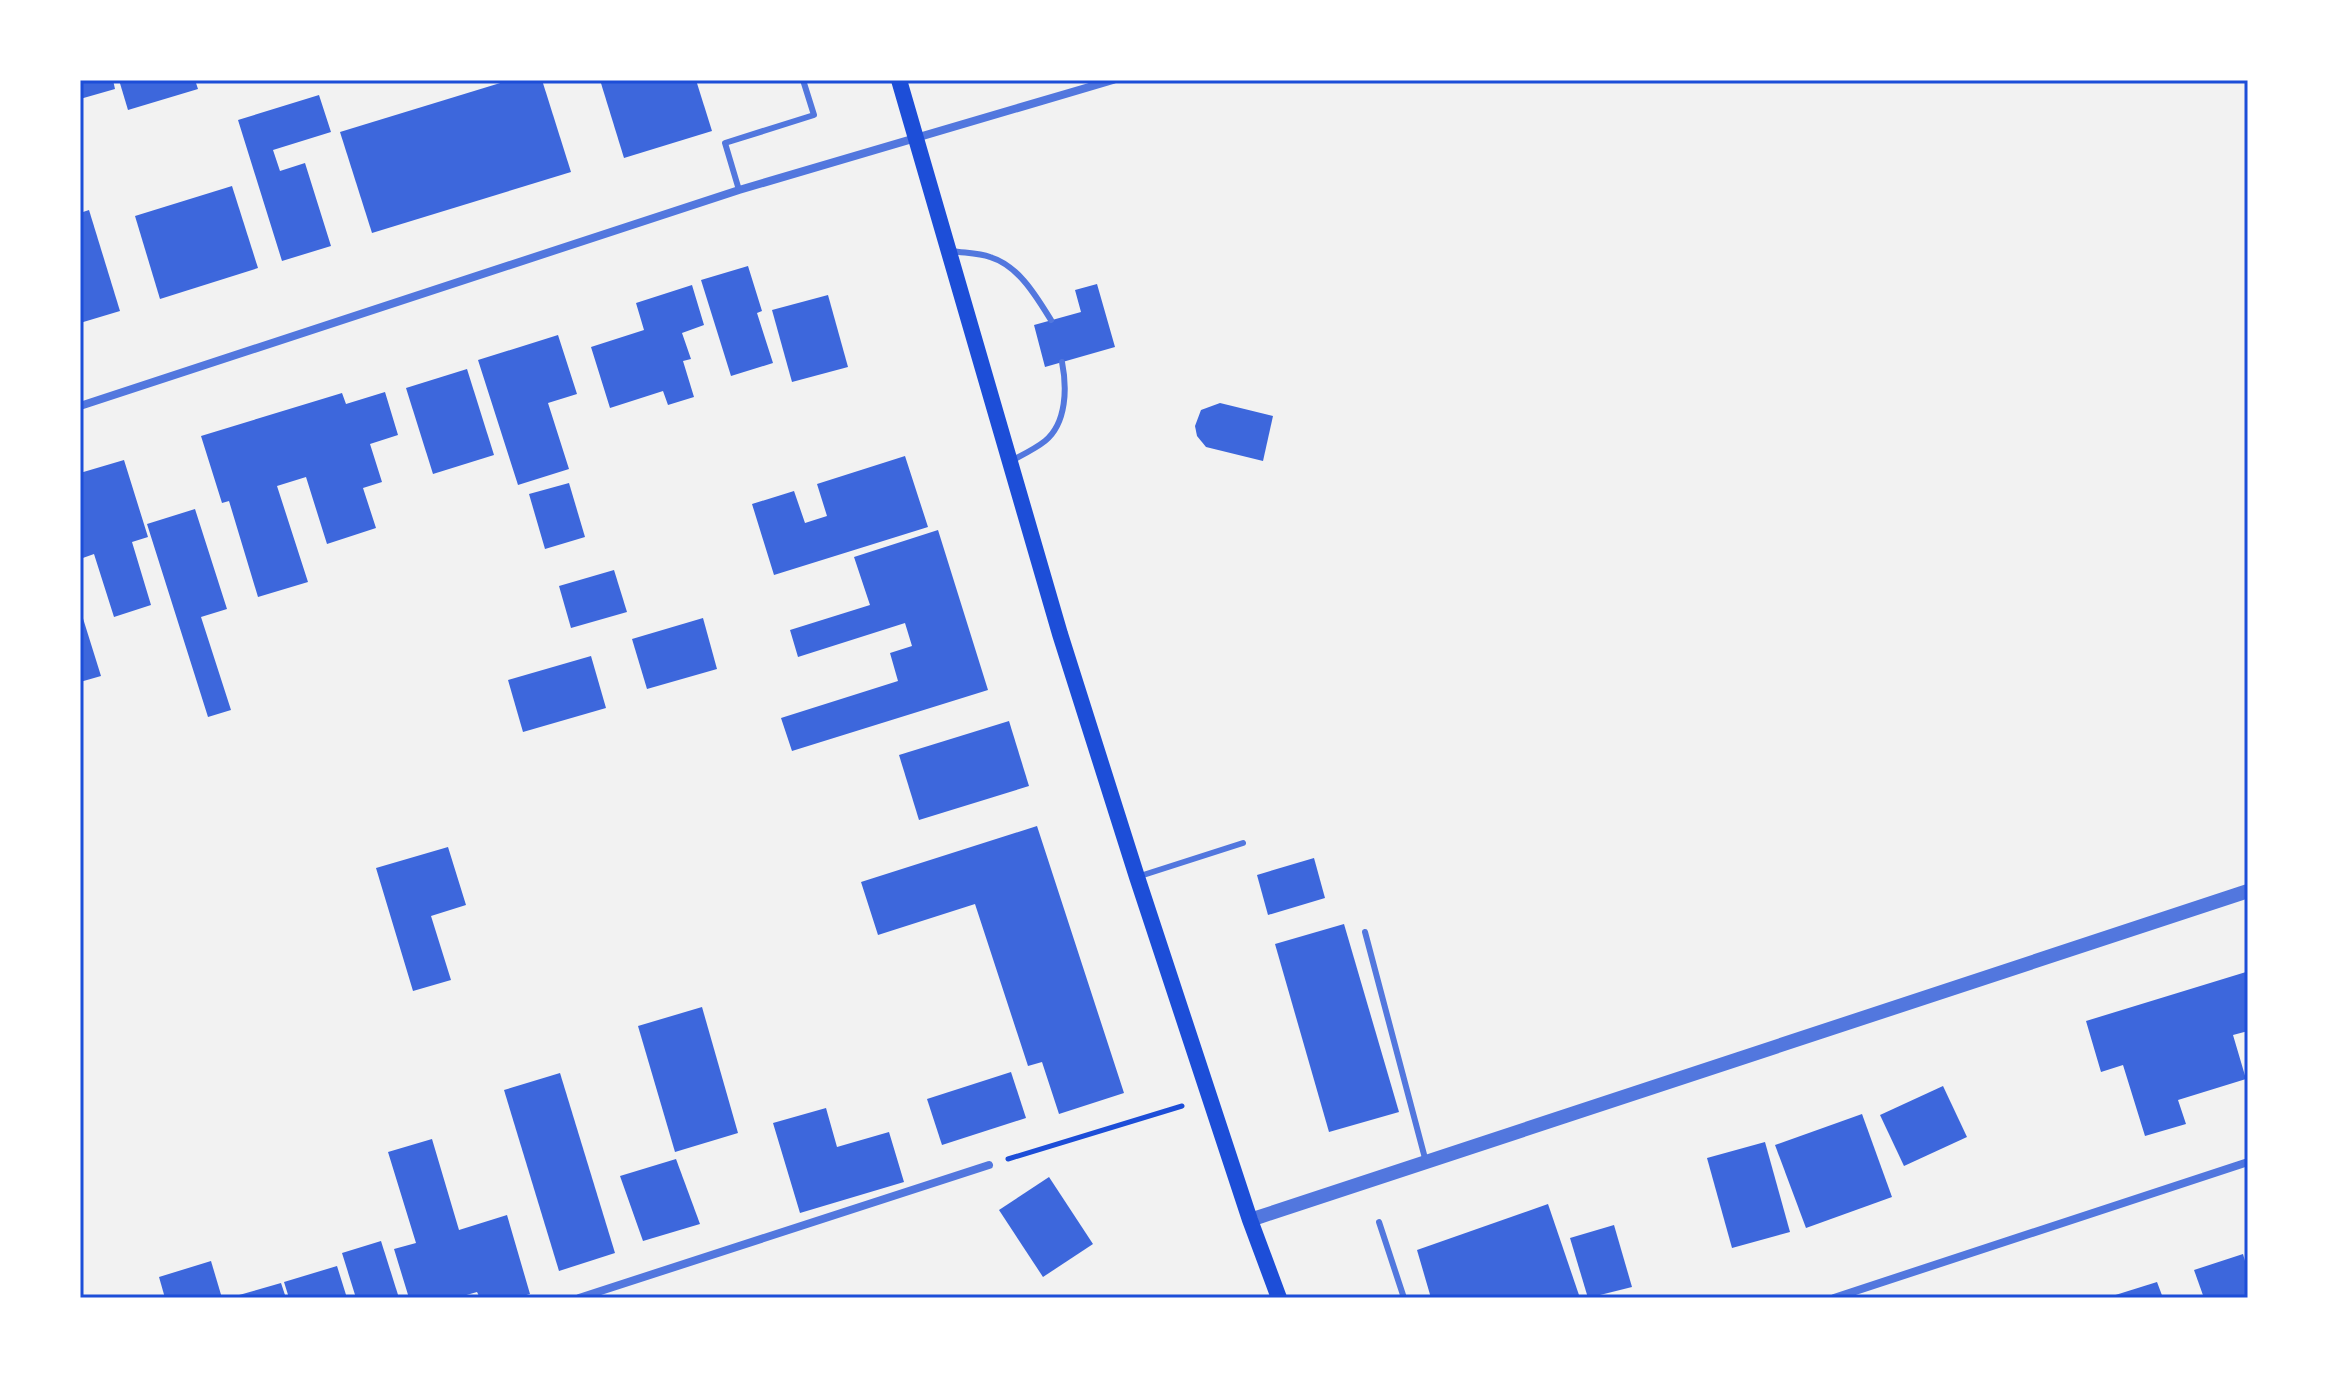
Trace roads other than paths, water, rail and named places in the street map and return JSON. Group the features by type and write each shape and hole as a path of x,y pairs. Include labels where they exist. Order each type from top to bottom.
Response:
{"main road":[{"path":"899,80 1060,634 1250,1220 1279,1298"}],"street":[{"path":"80,406 739,190 1113,80"},
{"path":"1250,1220 2248,891"},
{"path":"1834,1298 2248,1162"},
{"path":"579,1298 989,1165"}],"lane":[{"path":"739,190 725,143 814,115 803,80"},
{"path":"949,250 991,257 1016,272 1051,320"},
{"path":"1011,461 1047,440 1057,424 1064,404 1066,382 1062,362"},
{"path":"1137,877 1243,843"},
{"path":"1365,932 1426,1162"},
{"path":"1379,1222 1404,1298"}]}
